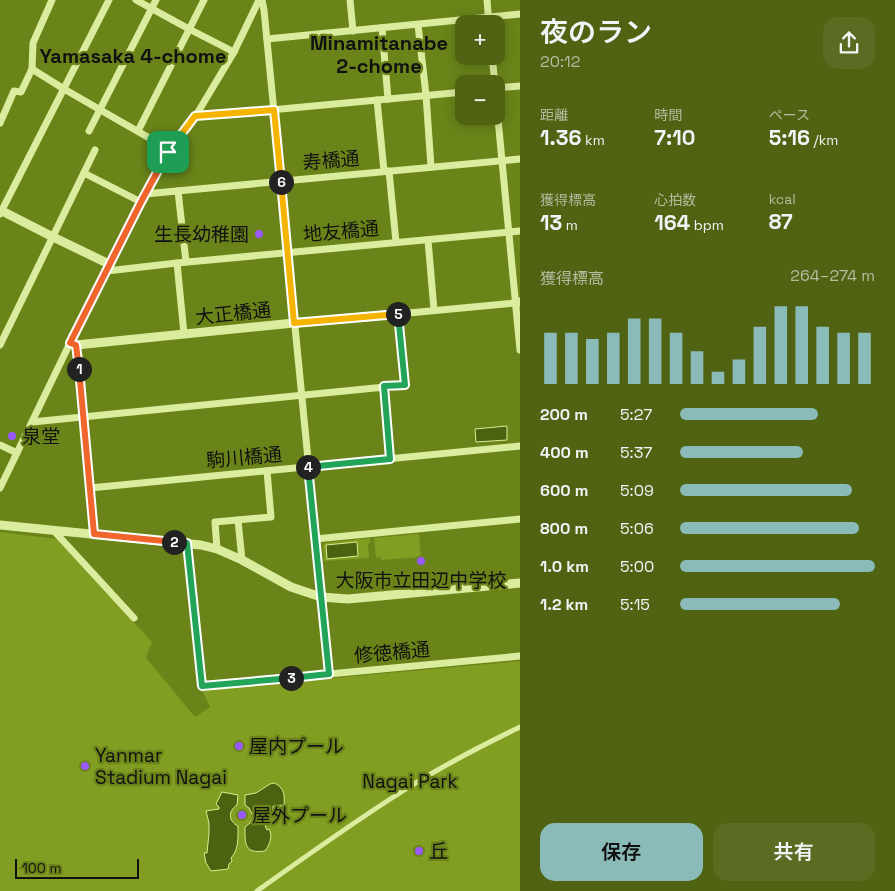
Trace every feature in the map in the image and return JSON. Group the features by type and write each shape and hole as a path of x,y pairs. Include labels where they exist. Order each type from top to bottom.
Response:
{"street":[{"path":"0,123 14,91 21,92 32,69 33,43 52,0"},
{"path":"108,0 1,212 53,237 108,268"},
{"path":"136,0 234,52"},
{"path":"89,131 156,0"},
{"path":"138,131 204,0"},
{"path":"260,0 264,10 267,38 329,674"},
{"path":"0,488 73,344 145,194 168,152 195,116 234,52 260,0"},
{"path":"350,0 353,31"},
{"path":"487,0 488,15"},
{"path":"505,17 520,14"},
{"path":"267,38 455,22"},
{"path":"418,25 426,95 431,167"},
{"path":"382,28 388,99"},
{"path":"32,69 138,131 168,152"},
{"path":"505,87 520,86"},
{"path":"195,116 455,93"},
{"path":"377,100 396,242"},
{"path":"499,125 518,302 520,350"},
{"path":"0,344 96,150"},
{"name":"寿橋通","path":"145,194 520,158"},
{"path":"84,173 141,202"},
{"path":"178,191 186,262"},
{"name":"地友橋通","path":"108,268 520,231"},
{"path":"428,240 434,310"},
{"path":"178,263 184,334"},
{"name":"大正橋通","path":"73,344 518,302"},
{"path":"32,422 405,385 398,314"},
{"path":"73,344 83,416 94,534"},
{"path":"384,386 390,459"},
{"path":"0,445 17,453"},
{"name":"駒川橋通","path":"90,488 520,446"},
{"path":"217,549 215,522 271,517 267,471"},
{"path":"315,538 520,519"},
{"path":"238,520 242,560"},
{"path":"0,525 55,532 187,543 217,549 242,560 291,587 321,597 348,599 520,583"},
{"path":"55,532 134,618"},
{"name":"修徳橋通","path":"187,543 202,686 520,656"},
{"path":"257,891 407,788 520,727"}],"green space":[{"name":"Nagai Park","path":"0,532 57,539 152,642 146,658 195,717 210,707 202,690 520,661 520,891 0,891"},
{"path":"419,534 421,557 381,560 380,557 376,558 374,538"},
{"path":"370,538 370,543 368,544 369,558 324,561 323,545 325,543"}],"shaded area":[{"path":"507,426 507,440 476,442 475,429"},
{"path":"357,542 358,556 327,559 326,545"},
{"path":"274,783 283,792 284,805 273,806 271,814 252,814 245,805 245,795 256,793"},
{"path":"222,792 238,795 237,805 232,810 230,816 232,821 238,826 237,843 228,869 211,871 206,863 204,853 207,853 209,833 206,811 219,809 216,804"},
{"path":"264,816 268,821 265,823 265,826 271,834 270,843 265,851 253,851 247,847 245,827 252,819"}],"place":[{"name":"生長幼稚園","path":"259,234"},
{"name":"泉堂","path":"12,436"},
{"name":"大阪市立田辺中学校","path":"421,561"},
{"name":"屋内プール","path":"239,746"},
{"name":"Yanmar Stadium Nagai","path":"85,766"},
{"name":"屋外プール","path":"242,815"},
{"name":"丘","path":"419,851"}],"district":[{"name":"Minamitanabe 2-chome","path":"379,54"},
{"name":"Yamasaka 4-chome","path":"133,56"}],"route":[{"path":"274,110 294,323 398,314 405,385 384,386 390,459 308,467 329,674 202,686 187,543 94,534 76,345 70,343 168,152 195,116 274,110"}]}
